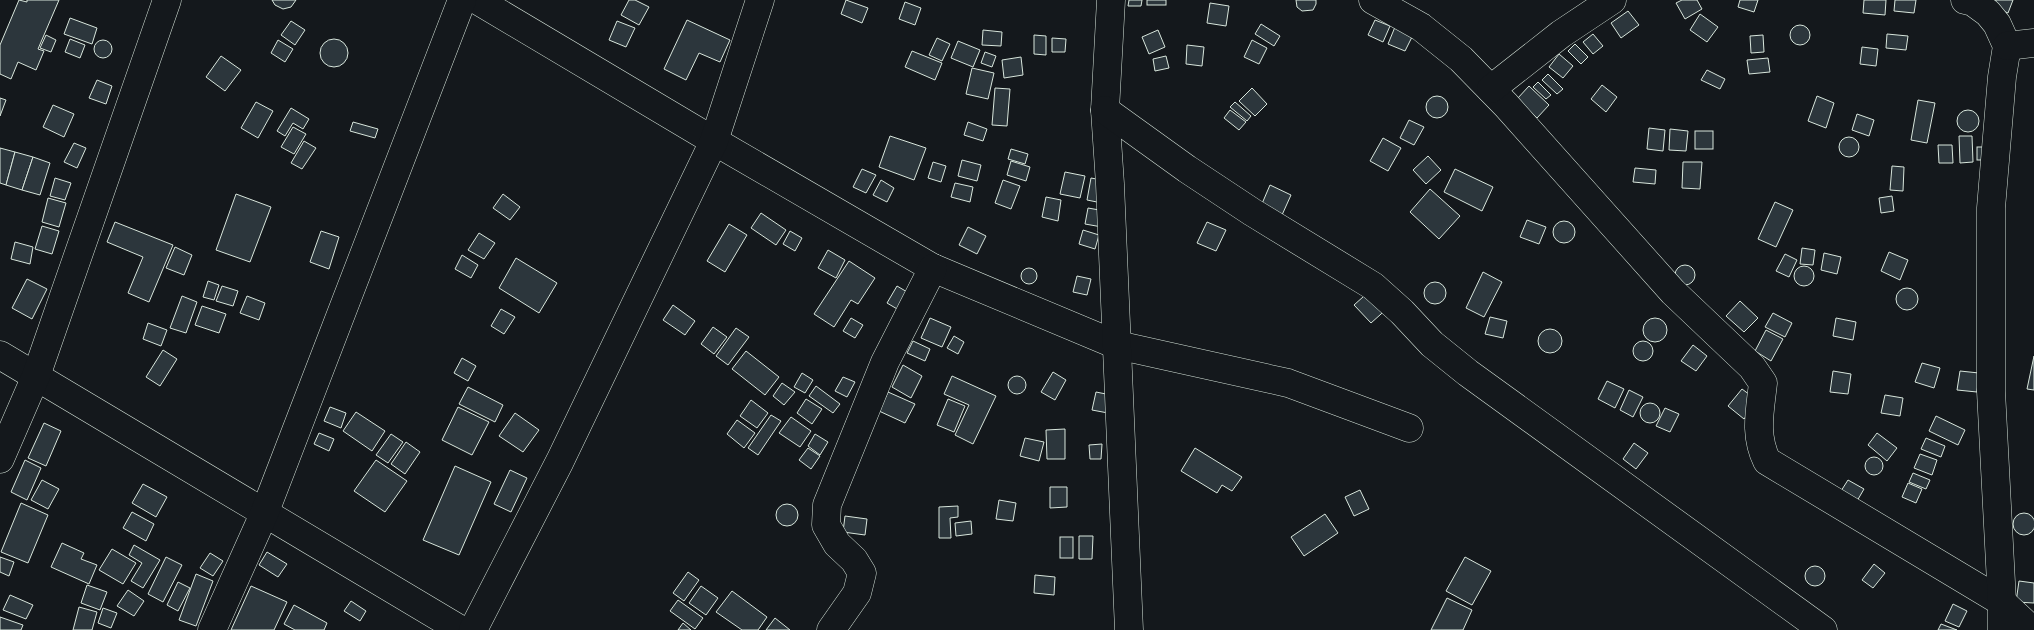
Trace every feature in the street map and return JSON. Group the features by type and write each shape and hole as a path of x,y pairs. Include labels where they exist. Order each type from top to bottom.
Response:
{"street":[{"path":"0,459 36,376 167,0"},
{"path":"212,630 264,514 462,0"},
{"path":"477,0 933,268 1117,345 1288,383 1409,428"},
{"path":"473,630 560,461 714,141 760,0"},
{"path":"1111,0 1105,110 1129,630"},
{"path":"1373,0 1421,27 1461,59 1673,292 1752,367 1763,383 1758,427 1761,447 1767,460 2002,602 2032,630"},
{"path":"1491,90 1561,34 1612,0"},
{"path":"1965,0 1973,2 1988,13 1997,24 2007,46 2002,77 1991,208 1991,391 2002,630"},
{"path":"2007,46 2034,42"},
{"path":"1105,110 1186,169 1374,286 1432,344 1468,372 1823,630"},
{"path":"831,630 857,593 862,573 854,560 837,544 826,525 827,505 885,362 933,268"},
{"path":"0,355 461,630"}],"building":[{"path":"19,0 27,2 27,0 59,0 38,49 44,51 36,70 18,62 11,79 0,74 0,45"},
{"path":"272,0 296,0 291,7 283,9 275,5"},
{"path":"629,0 635,0 649,7 639,25 621,15"},
{"path":"846,0 868,8 862,23 841,14"},
{"path":"1129,0 1142,0 1141,6 1128,6"},
{"path":"1147,0 1166,0 1166,5 1147,5"},
{"path":"1296,0 1316,0 1316,4 1313,10 1302,11 1297,7"},
{"path":"1682,0 1697,0 1702,9 1685,19 1676,3"},
{"path":"1740,0 1758,0 1754,12 1738,7"},
{"path":"1864,0 1886,0 1885,15 1863,13"},
{"path":"1895,0 1916,0 1914,13 1894,11"},
{"path":"1996,0 2013,0 2008,13 1993,7"},
{"path":"905,2 921,8 915,25 899,19"},
{"path":"1210,3 1229,6 1226,26 1207,23"},
{"path":"1628,11 1639,25 1621,38 1611,23"},
{"path":"1700,14 1718,27 1707,42 1690,30"},
{"path":"70,18 97,28 92,44 64,34"},
{"path":"687,20 730,40 720,62 699,53 686,80 664,69"},
{"path":"1375,20 1390,26 1383,42 1368,35"},
{"path":"291,21 305,30 295,45 281,35"},
{"path":"617,21 635,28 626,47 609,40"},
{"path":"1261,24 1280,36 1274,46 1255,34"},
{"path":"1800,25 1807,28 1810,35 1807,42 1800,45 1793,42 1790,35 1793,28"},
{"path":"1395,27 1413,35 1405,51 1388,44"},
{"path":"983,30 1002,32 1001,46 982,45"},
{"path":"1158,30 1165,47 1149,54 1142,37"},
{"path":"1593,34 1603,46 1593,54 1583,42"},
{"path":"1887,34 1908,36 1906,50 1886,48"},
{"path":"46,35 56,40 51,52 40,48"},
{"path":"1034,35 1046,36 1046,55 1034,54"},
{"path":"1763,35 1764,52 1751,53 1750,36"},
{"path":"937,38 950,44 942,61 929,55"},
{"path":"1052,38 1066,39 1065,52 1052,52"},
{"path":"70,39 85,45 80,58 65,52"},
{"path":"334,39 344,43 348,53 344,63 334,67 324,63 320,53 324,43"},
{"path":"103,40 109,43 112,49 109,55 103,58 97,55 94,49 97,43"},
{"path":"278,40 293,49 285,62 271,53"},
{"path":"1252,40 1267,48 1259,64 1244,57"},
{"path":"958,41 980,50 973,67 951,58"},
{"path":"1575,44 1588,57 1581,64 1568,51"},
{"path":"1187,45 1204,47 1202,66 1186,64"},
{"path":"1862,47 1878,49 1876,66 1860,64"},
{"path":"912,51 942,63 935,80 905,67"},
{"path":"985,52 996,56 992,67 981,63"},
{"path":"1559,54 1573,66 1563,78 1549,67"},
{"path":"221,56 241,70 225,91 206,77"},
{"path":"1166,56 1169,68 1155,71 1153,59"},
{"path":"1021,57 1023,75 1004,78 1002,60"},
{"path":"1768,58 1770,72 1749,74 1747,60"},
{"path":"972,68 994,73 988,99 966,94"},
{"path":"1707,70 1725,79 1720,89 1701,80"},
{"path":"1548,74 1563,89 1557,94 1542,80"},
{"path":"97,80 112,86 106,104 89,98"},
{"path":"1538,82 1551,95 1546,99 1533,87"},
{"path":"1602,85 1617,97 1606,112 1591,99"},
{"path":"1529,86 1549,105 1537,118 1517,99"},
{"path":"995,88 1010,89 1007,126 992,125"},
{"path":"1252,88 1267,104 1255,116 1239,101"},
{"path":"1437,96 1447,103 1448,107 1441,117 1437,118 1427,111 1426,107 1433,97"},
{"path":"1817,96 1834,103 1826,128 1808,121"},
{"path":"0,98 6,100 0,116"},
{"path":"1918,100 1935,103 1927,143 1911,140"},
{"path":"256,102 273,111 258,138 241,128"},
{"path":"1235,102 1251,116 1247,121 1230,107"},
{"path":"53,105 74,114 64,137 43,127"},
{"path":"291,108 309,119 303,129 293,123 285,136 277,131"},
{"path":"1230,110 1246,122 1239,130 1224,118"},
{"path":"1968,110 1976,113 1979,121 1976,129 1968,132 1960,129 1957,121 1960,113"},
{"path":"1857,114 1874,120 1869,136 1852,130"},
{"path":"1409,120 1424,127 1414,145 1400,138"},
{"path":"353,122 378,129 375,138 350,131"},
{"path":"968,122 987,129 983,141 964,135"},
{"path":"293,127 306,134 294,154 281,147"},
{"path":"1649,128 1665,130 1663,151 1647,149"},
{"path":"1670,129 1688,131 1686,151 1669,150"},
{"path":"1695,131 1713,131 1713,149 1695,149"},
{"path":"890,136 926,148 914,180 879,167"},
{"path":"1959,136 1972,136 1973,162 1960,163"},
{"path":"1849,137 1856,140 1859,147 1856,154 1849,157 1842,154 1839,147 1842,140"},
{"path":"1383,138 1401,148 1388,171 1370,161"},
{"path":"304,141 316,148 302,169 291,163"},
{"path":"74,143 86,148 77,168 64,162"},
{"path":"1938,145 1952,145 1953,163 1939,163"},
{"path":"1977,147 1988,147 1988,160 1977,160"},
{"path":"0,148 15,152 6,185 0,183"},
{"path":"1011,149 1028,154 1025,164 1008,159"},
{"path":"15,152 33,157 22,190 6,185"},
{"path":"1428,156 1441,170 1426,184 1413,170"},
{"path":"33,157 50,163 40,195 22,190"},
{"path":"962,160 981,165 977,181 958,176"},
{"path":"1011,161 1030,167 1026,181 1007,175"},
{"path":"933,162 946,166 941,182 928,178"},
{"path":"1683,162 1702,162 1700,189 1682,188"},
{"path":"1892,166 1904,167 1903,191 1890,190"},
{"path":"1635,168 1656,170 1655,184 1633,182"},
{"path":"862,169 876,175 866,193 853,187"},
{"path":"1455,169 1493,187 1482,211 1444,192"},
{"path":"1065,172 1085,176 1080,198 1060,194"},
{"path":"55,178 71,183 65,200 50,196"},
{"path":"1091,178 1107,181 1102,203 1087,200"},
{"path":"881,180 894,188 887,202 873,195"},
{"path":"1003,180 1020,186 1011,209 995,203"},
{"path":"955,183 973,187 970,202 951,197"},
{"path":"1270,185 1291,195 1282,215 1261,206"},
{"path":"1430,189 1460,216 1439,239 1410,212"},
{"path":"236,194 271,207 250,262 216,250"},
{"path":"503,194 520,207 510,220 493,208"},
{"path":"1892,196 1894,211 1881,213 1879,198"},
{"path":"1046,197 1061,200 1058,221 1042,217"},
{"path":"48,198 66,203 59,227 42,222"},
{"path":"1775,202 1793,210 1776,247 1758,239"},
{"path":"1088,208 1105,211 1102,227 1085,224"},
{"path":"761,213 786,230 776,245 751,228"},
{"path":"1527,220 1546,227 1539,244 1520,237"},
{"path":"1564,221 1574,228 1575,232 1568,242 1564,243 1554,236 1553,232 1560,222"},
{"path":"115,222 173,245 149,302 128,293 143,257 107,242"},
{"path":"1207,222 1226,230 1216,251 1197,243"},
{"path":"729,224 747,235 725,272 707,261"},
{"path":"42,226 59,231 52,254 35,249"},
{"path":"968,227 986,236 977,254 959,245"},
{"path":"1083,230 1099,235 1095,249 1079,244"},
{"path":"321,231 339,237 329,269 310,262"},
{"path":"790,231 802,238 795,251 783,244"},
{"path":"479,233 495,243 484,259 468,250"},
{"path":"15,242 33,247 30,264 11,259"},
{"path":"175,247 192,255 184,275 166,268"},
{"path":"1802,248 1815,250 1813,265 1800,264"},
{"path":"828,250 845,260 836,278 818,268"},
{"path":"1889,252 1908,260 1900,280 1881,271"},
{"path":"1824,253 1841,257 1837,274 1821,270"},
{"path":"1785,254 1797,260 1789,277 1776,271"},
{"path":"462,255 478,265 471,278 455,269"},
{"path":"516,258 557,283 539,313 499,288"},
{"path":"849,261 875,278 858,304 851,300 834,327 814,314"},
{"path":"1681,265 1689,265 1695,271 1695,279 1689,285 1681,285 1675,279 1675,271"},
{"path":"1804,266 1811,269 1814,276 1811,283 1804,286 1797,283 1794,276 1797,269"},
{"path":"1026,268 1032,268 1037,273 1035,282 1026,284 1021,279 1021,273"},
{"path":"1483,272 1502,282 1484,317 1466,308"},
{"path":"1077,276 1091,279 1087,295 1073,292"},
{"path":"27,279 47,289 32,319 12,308"},
{"path":"208,281 219,285 214,300 203,297"},
{"path":"1435,282 1443,285 1446,293 1443,301 1435,304 1427,301 1424,293 1427,285"},
{"path":"222,286 238,291 233,306 216,301"},
{"path":"897,286 914,296 904,313 887,303"},
{"path":"1373,288 1390,306 1371,323 1354,305"},
{"path":"1907,288 1915,291 1918,299 1915,307 1907,310 1899,307 1896,299 1899,291"},
{"path":"182,296 197,302 186,333 170,328"},
{"path":"247,296 265,303 259,320 240,313"},
{"path":"1740,301 1758,318 1744,332 1726,316"},
{"path":"673,305 695,321 685,335 663,320"},
{"path":"202,306 226,314 219,333 195,325"},
{"path":"501,309 515,317 504,334 491,326"},
{"path":"1773,313 1792,323 1785,337 1765,327"},
{"path":"1490,317 1507,321 1503,338 1485,334"},
{"path":"851,318 863,325 855,338 843,331"},
{"path":"930,318 951,327 942,347 921,338"},
{"path":"1655,318 1663,322 1667,330 1663,338 1655,342 1647,338 1643,330 1647,322"},
{"path":"1836,318 1856,322 1853,340 1833,336"},
{"path":"148,323 167,330 161,346 143,339"},
{"path":"713,327 727,337 714,354 701,344"},
{"path":"736,328 749,337 728,365 716,356"},
{"path":"1550,329 1559,332 1562,341 1559,350 1550,353 1541,350 1538,341 1541,332"},
{"path":"1766,330 1783,339 1771,361 1755,351"},
{"path":"954,336 964,342 958,354 947,348"},
{"path":"913,341 930,349 925,361 907,353"},
{"path":"1643,341 1650,344 1653,351 1650,358 1643,361 1636,358 1633,351 1636,344"},
{"path":"1693,345 1707,356 1696,371 1681,361"},
{"path":"163,350 177,359 160,386 146,377"},
{"path":"746,351 779,377 765,395 732,369"},
{"path":"2034,356 2034,390 2027,389"},
{"path":"462,358 476,366 468,381 454,373"},
{"path":"1922,363 1940,368 1934,388 1915,382"},
{"path":"903,365 922,376 911,398 892,387"},
{"path":"1833,371 1851,374 1848,394 1830,392"},
{"path":"1960,371 1979,373 1977,392 1957,390"},
{"path":"1053,372 1066,380 1055,400 1041,392"},
{"path":"802,373 813,380 805,393 794,387"},
{"path":"952,376 996,396 973,444 955,435 969,405 944,394"},
{"path":"1013,376 1021,376 1026,381 1024,392 1013,394 1008,389 1008,381"},
{"path":"843,377 855,382 847,397 835,391"},
{"path":"1607,381 1624,389 1615,408 1598,399"},
{"path":"782,383 795,392 784,405 773,396"},
{"path":"816,386 840,404 833,413 809,396"},
{"path":"468,387 503,405 495,422 459,404"},
{"path":"1742,389 1758,401 1744,419 1728,406"},
{"path":"1629,390 1643,397 1633,417 1620,410"},
{"path":"888,392 915,404 905,423 879,411"},
{"path":"1096,392 1111,395 1108,413 1092,410"},
{"path":"1885,395 1903,398 1900,416 1881,413"},
{"path":"806,399 822,409 812,424 797,413"},
{"path":"948,399 965,406 954,432 937,425"},
{"path":"751,400 768,413 757,428 740,416"},
{"path":"1650,403 1657,406 1660,413 1657,420 1650,423 1643,420 1640,413 1643,406"},
{"path":"330,407 346,413 341,428 324,421"},
{"path":"458,407 489,422 472,455 442,440"},
{"path":"1665,408 1679,414 1670,432 1656,426"},
{"path":"356,412 385,431 372,451 343,431"},
{"path":"515,413 539,430 523,452 499,436"},
{"path":"771,415 781,421 758,455 748,448"},
{"path":"1936,416 1965,430 1958,445 1929,431"},
{"path":"791,417 811,431 800,447 779,433"},
{"path":"737,420 755,433 744,448 727,434"},
{"path":"44,423 61,431 46,466 28,458"},
{"path":"1065,429 1065,459 1047,459 1046,430"},
{"path":"319,433 334,439 329,451 314,444"},
{"path":"1877,433 1897,448 1887,461 1868,445"},
{"path":"391,434 403,442 388,463 376,455"},
{"path":"815,434 828,442 820,455 808,446"},
{"path":"1025,438 1044,442 1039,461 1020,456"},
{"path":"1926,438 1945,446 1941,457 1921,449"},
{"path":"406,442 420,452 405,474 391,464"},
{"path":"1634,443 1648,453 1636,469 1623,459"},
{"path":"1102,444 1101,459 1090,459 1089,445"},
{"path":"808,448 820,456 811,469 799,460"},
{"path":"1195,448 1242,477 1232,491 1222,485 1217,493 1181,471"},
{"path":"1920,454 1937,460 1932,475 1914,468"},
{"path":"1874,457 1880,460 1883,466 1880,472 1874,475 1868,472 1865,466 1868,460"},
{"path":"25,460 41,468 27,500 11,492"},
{"path":"376,460 407,481 385,512 354,491"},
{"path":"455,466 491,482 459,555 423,540"},
{"path":"510,470 527,478 511,512 494,504"},
{"path":"1913,473 1930,480 1926,489 1909,482"},
{"path":"42,480 59,489 48,509 31,500"},
{"path":"1848,480 1864,489 1857,501 1841,491"},
{"path":"1908,483 1922,489 1916,503 1902,497"},
{"path":"143,484 167,497 156,517 132,503"},
{"path":"1050,487 1067,487 1067,507 1050,508"},
{"path":"1360,490 1369,509 1354,516 1345,497"},
{"path":"999,500 1016,503 1013,521 996,519"},
{"path":"21,503 48,515 28,563 1,552"},
{"path":"787,504 795,507 798,515 795,523 787,526 779,523 776,515 779,507"},
{"path":"958,506 958,517 950,518 951,538 939,538 939,507"},
{"path":"132,512 154,524 146,541 123,528"},
{"path":"2024,513 2032,516 2035,524 2032,532 2024,535 2016,532 2013,524 2016,516"},
{"path":"1325,514 1338,533 1304,556 1291,537"},
{"path":"845,516 867,519 865,535 843,532"},
{"path":"971,521 972,534 956,536 955,523"},
{"path":"1079,536 1093,536 1092,559 1079,559"},
{"path":"1060,537 1073,537 1073,558 1060,558"},
{"path":"62,543 84,553 81,559 97,565 89,584 51,567"},
{"path":"134,545 160,560 143,588 131,581 142,563 129,555"},
{"path":"112,549 136,563 123,584 99,570"},
{"path":"267,552 287,564 278,577 259,565"},
{"path":"210,553 223,561 213,576 200,568"},
{"path":"0,557 14,562 9,576 0,572"},
{"path":"166,557 182,565 163,602 148,594"},
{"path":"1465,557 1491,571 1472,605 1446,591"},
{"path":"1874,564 1885,573 1873,588 1862,580"},
{"path":"1815,566 1822,569 1825,576 1822,583 1815,586 1808,583 1805,576 1808,569"},
{"path":"688,572 699,580 684,601 673,593"},
{"path":"196,574 213,581 196,626 179,620"},
{"path":"1035,575 1055,577 1054,595 1034,593"},
{"path":"2019,581 2034,583 2034,603 2016,602"},
{"path":"178,582 190,588 178,611 167,605"},
{"path":"87,585 107,592 100,610 81,603"},
{"path":"251,586 287,602 274,630 231,630"},
{"path":"701,586 718,598 706,615 689,603"},
{"path":"128,590 144,601 134,616 117,606"},
{"path":"732,591 767,617 758,630 742,630 716,612"},
{"path":"10,595 33,605 26,619 3,610"},
{"path":"1447,598 1472,610 1463,630 1431,630"},
{"path":"678,600 703,618 695,629 670,611"},
{"path":"351,601 366,611 360,621 344,611"},
{"path":"1953,604 1967,611 1959,627 1945,621"},
{"path":"294,605 327,623 324,630 295,630 284,624"},
{"path":"79,607 97,612 92,630 73,630"},
{"path":"103,608 117,613 111,628 98,623"},
{"path":"0,617 23,625 21,630 0,630"},
{"path":"775,618 790,630 766,630"},
{"path":"683,623 691,630 678,630"},
{"path":"1941,624 1957,630 1938,630"}]}
